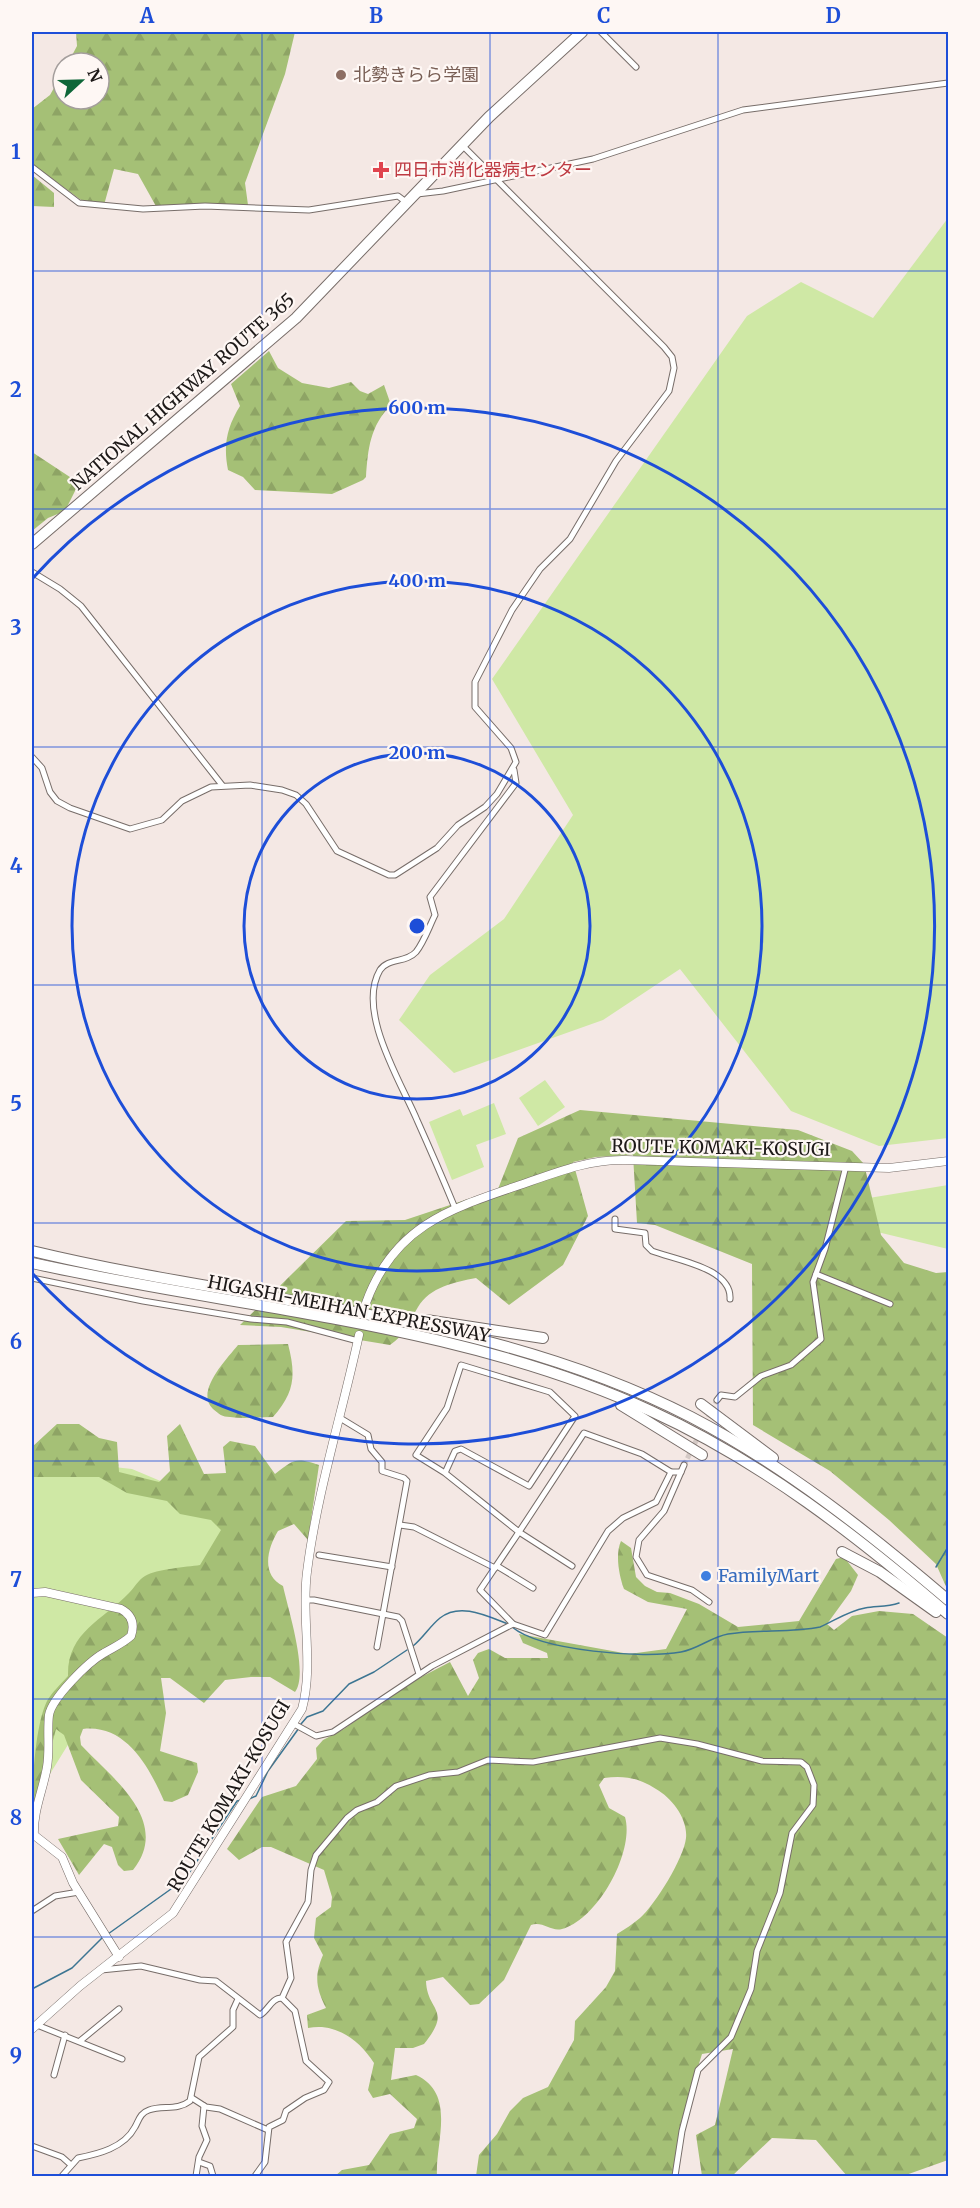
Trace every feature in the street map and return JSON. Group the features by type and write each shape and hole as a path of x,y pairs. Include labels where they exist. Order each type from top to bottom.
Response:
{"highway":[{"name":"NATIONAL HIGHWAY ROUTE 365","path":"32,544 266,345 462,145 582,32"},
{"name":"HIGASHI-MEIHAN EXPRESSWAY","path":"32,1251 333,1308 496,1344 621,1386 725,1436 789,1476 851,1521 948,1600"},
{"name":"HIGASHI-MEIHAN EXPRESSWAY","path":"32,1263 106,1279 384,1329 473,1350 544,1370 651,1411 750,1464 843,1529 948,1614"},
{"path":"333,1308 543,1338"},
{"path":"544,1370 633,1411 702,1455"},
{"path":"701,1404 851,1521"},
{"path":"842,1552 880,1572 948,1621"}],"main road":[{"name":"ROUTE KOMAKI-KOSUGI","path":"366,1303 376,1278 393,1252 433,1218 455,1208 594,1162 620,1160 906,1168 948,1161"},
{"name":"ROUTE KOMAKI-KOSUGI","path":"34,2027 101,1970 156,1929 183,1901 245,1799 295,1725 306,1696 305,1600 313,1538 359,1338"},
{"path":"32,1593 45,1592 121,1609 128,1613 134,1628 131,1636 122,1645 103,1653 56,1700 49,1715 49,1760 33,1818 34,1835 63,1857 79,1892 119,1957"}],"street":[{"path":"601,32 636,67"},
{"path":"415,194 496,180 593,159 743,110 948,83"},
{"path":"455,1208 388,1059 377,1018 375,981 388,962 408,958 415,952 435,915 430,897 516,783 514,770 516,762 511,748 475,707 475,682 481,666 512,610 540,568 570,539 616,461 669,391 674,368 672,357 664,347 462,145"},
{"path":"32,167 79,204 144,209 205,206 309,210 398,196 406,202"},
{"path":"32,572 60,589 81,606 222,785"},
{"path":"32,757 42,768 50,792 57,801 70,808 130,829 162,820 193,795 222,785 266,786 296,795 306,804 337,851 389,875 395,875 437,848 458,825 485,807 514,770"},
{"path":"717,1400 721,1395 735,1397 756,1379 791,1365 819,1342 821,1325 813,1295 816,1274 825,1249 846,1166"},
{"path":"615,1219 615,1229 645,1233 646,1245 652,1251 719,1275 728,1284 730,1299"},
{"path":"816,1274 890,1304"},
{"path":"32,1278 219,1314 287,1322 359,1338"},
{"path":"445,1473 455,1451 461,1449 529,1486 575,1416 550,1392 461,1365 447,1408 416,1455 445,1473 519,1532 572,1566"},
{"path":"340,1418 368,1435 371,1449 382,1460 382,1471 406,1479 400,1525 377,1647"},
{"path":"671,1472 642,1454 584,1433 480,1591 511,1625 545,1635 608,1531 623,1518 656,1502 671,1472 682,1468 664,1511 636,1546 636,1557 647,1575 692,1590 709,1602"},
{"path":"400,1525 414,1527 496,1567 533,1588"},
{"path":"319,1555 392,1567"},
{"path":"305,1600 383,1613 402,1621 419,1674"},
{"path":"295,1725 316,1736 333,1732 419,1674 462,1649 511,1625"},
{"path":"101,1970 141,1966 175,1972 195,1979 216,1981 260,2015 272,2002 282,1998 291,1978 286,1942 308,1902 310,1870 316,1855 347,1818 357,1810 377,1802 396,1786 429,1775 458,1772 488,1760 533,1762 660,1738 697,1744 762,1761 801,1762 807,1767 814,1785 813,1805 792,1833 780,1893 760,1943 751,1989 731,2037 698,2070 682,2131 675,2176"},
{"path":"32,1911 48,1899 79,1892"},
{"path":"267,2130 283,2120 284,2114 296,2104 324,2090 329,2082 327,2077 313,2069 306,2061 295,2011 282,1998"},
{"path":"62,2176 78,2158 95,2155 118,2145 135,2127 139,2116 149,2110 176,2108 188,2104 192,2098 199,2057 234,2025 234,2010 238,1999"},
{"path":"80,2041 119,2009"},
{"path":"34,2027 80,2041 122,2059"},
{"path":"54,2075 65,2036"},
{"path":"192,2098 204,2106 220,2109 267,2130"},
{"path":"196,2176 208,2135 202,2126 204,2106"},
{"path":"255,2176 265,2162 267,2130"},
{"path":"32,2146 62,2157 71,2165"},
{"path":"199,2162 210,2166 213,2176"}],"green space":[{"path":"76,32 295,32 285,74 245,183 248,205 157,208 138,174 114,169 104,205 81,200 32,164 32,109 51,93 51,111 111,111 111,51 74,51 77,46"},
{"path":"32,175 54,193 54,207 32,206"},
{"path":"948,218 948,1138 879,1146 791,1111 680,969 603,1020 454,1073 399,1020 430,975 504,919 573,815 492,679 747,316 801,282 873,318"},
{"path":"269,351 278,368 302,383 329,388 351,382 360,391 368,394 384,385 391,405 379,421 371,438 366,477 363,480 332,494 255,490 243,477 228,470 227,436 240,406 231,384"},
{"path":"32,452 79,483 65,511 48,518 32,531"},
{"path":"545,1080 565,1107 538,1126 519,1098"},
{"path":"494,1103 506,1134 476,1145 484,1167 452,1180 429,1122 460,1109 463,1116"},
{"path":"580,1110 798,1130 852,1151 864,1164 881,1235 904,1263 936,1273 948,1272 948,1591 936,1564 889,1520 830,1471 753,1425 752,1264 655,1225 637,1223 633,1155 596,1157 573,1162 588,1216 563,1265 509,1305 476,1278 452,1284 436,1290 423,1300 403,1333 390,1345 281,1327 240,1325 346,1221 405,1220 498,1189 518,1138"},
{"path":"948,1185 948,1249 865,1229 863,1199"},
{"path":"288,1344 293,1374 292,1383 286,1399 273,1417 227,1417 213,1409 208,1402 207,1394 210,1385 238,1345"},
{"path":"57,1424 79,1424 99,1438 117,1442 119,1472 159,1482 170,1471 167,1436 180,1424 204,1474 226,1473 223,1447 230,1441 255,1446 275,1474 287,1465 300,1460 319,1465 308,1540 294,1524 278,1531 271,1546 268,1561 271,1575 283,1586 296,1641 300,1671 299,1683 295,1692 270,1677 225,1680 204,1703 170,1678 161,1678 166,1713 160,1751 197,1763 198,1772 188,1795 172,1802 164,1801 143,1762 124,1741 112,1733 98,1729 83,1729 80,1737 81,1745 121,1786 133,1801 142,1818 146,1834 143,1852 133,1870 124,1871 118,1865 112,1847 104,1844 79,1875 58,1839 118,1826 119,1817 81,1780 64,1735 56,1729 32,1820 39,1727 47,1701 68,1676 73,1648 88,1628 119,1603 145,1576 164,1570 200,1565 221,1530 211,1520 180,1514 167,1501 127,1493 99,1477 32,1477 32,1447"},
{"path":"32,1458 132,1469 234,1512 230,1573 95,1701 32,1803"},
{"path":"621,1541 631,1548 636,1577 645,1586 657,1592 670,1593 699,1604 738,1627 799,1621 836,1559 844,1557 858,1575 851,1591 827,1624 834,1630 852,1616 879,1611 913,1614 948,1638 948,2160 903,2176 847,2176 816,2140 772,2138 732,2176 702,2176 696,2135 715,2125 733,2049 702,2054 681,2122 673,2176 476,2176 479,2155 497,2134 510,2111 523,2098 548,2087 574,2040 575,2021 606,1987 615,1971 617,1934 640,1918 653,1903 675,1869 684,1847 686,1831 682,1817 668,1798 644,1782 618,1777 604,1778 599,1785 609,1808 625,1817 627,1831 619,1865 600,1899 588,1913 562,1929 558,1930 539,1924 531,1925 504,1980 479,2004 470,2005 443,1977 426,1981 427,1991 438,2016 437,2023 424,2044 413,2048 395,2048 391,2080 416,2075 429,2083 440,2106 437,2176 335,2176 342,2170 369,2165 390,2134 414,2128 417,2119 390,2094 373,2098 368,2090 374,2063 362,2047 337,2031 328,2028 308,2028 307,2015 326,2008 317,1982 318,1969 323,1955 314,1938 316,1918 331,1907 332,1897 324,1870 271,1847 262,1847 239,1860 227,1849 262,1797 296,1786 317,1759 316,1748 323,1740 344,1729 404,1686 450,1662 468,1696 479,1678 473,1660 478,1653 489,1649 505,1658 548,1658 547,1653 523,1643 519,1634 629,1654 666,1649 687,1609 648,1602 624,1589 618,1565"}],"waterway":[{"path":"936,1567 948,1547"},
{"path":"512,1627 545,1642 568,1647 619,1653 664,1654 681,1652 728,1634 820,1627 859,1609 899,1603"},
{"path":"413,1646 440,1618 456,1611 474,1612 508,1624"},
{"path":"301,1724 307,1717 323,1711 349,1684 374,1672 407,1650"},
{"path":"249,1799 256,1796 268,1771 299,1728"},
{"path":"108,1934 185,1879 237,1801 242,1800"},
{"path":"32,1989 72,1968 102,1938"}],"tunnel":[{"path":"705,1424 717,1400"},
{"path":"684,1465 699,1435"}],"place":[{"name":"北勢きらら学園","path":"341,75"},
{"name":"四日市消化器病センター","path":"381,170"},
{"name":"FamilyMart","path":"706,1576"}]}
